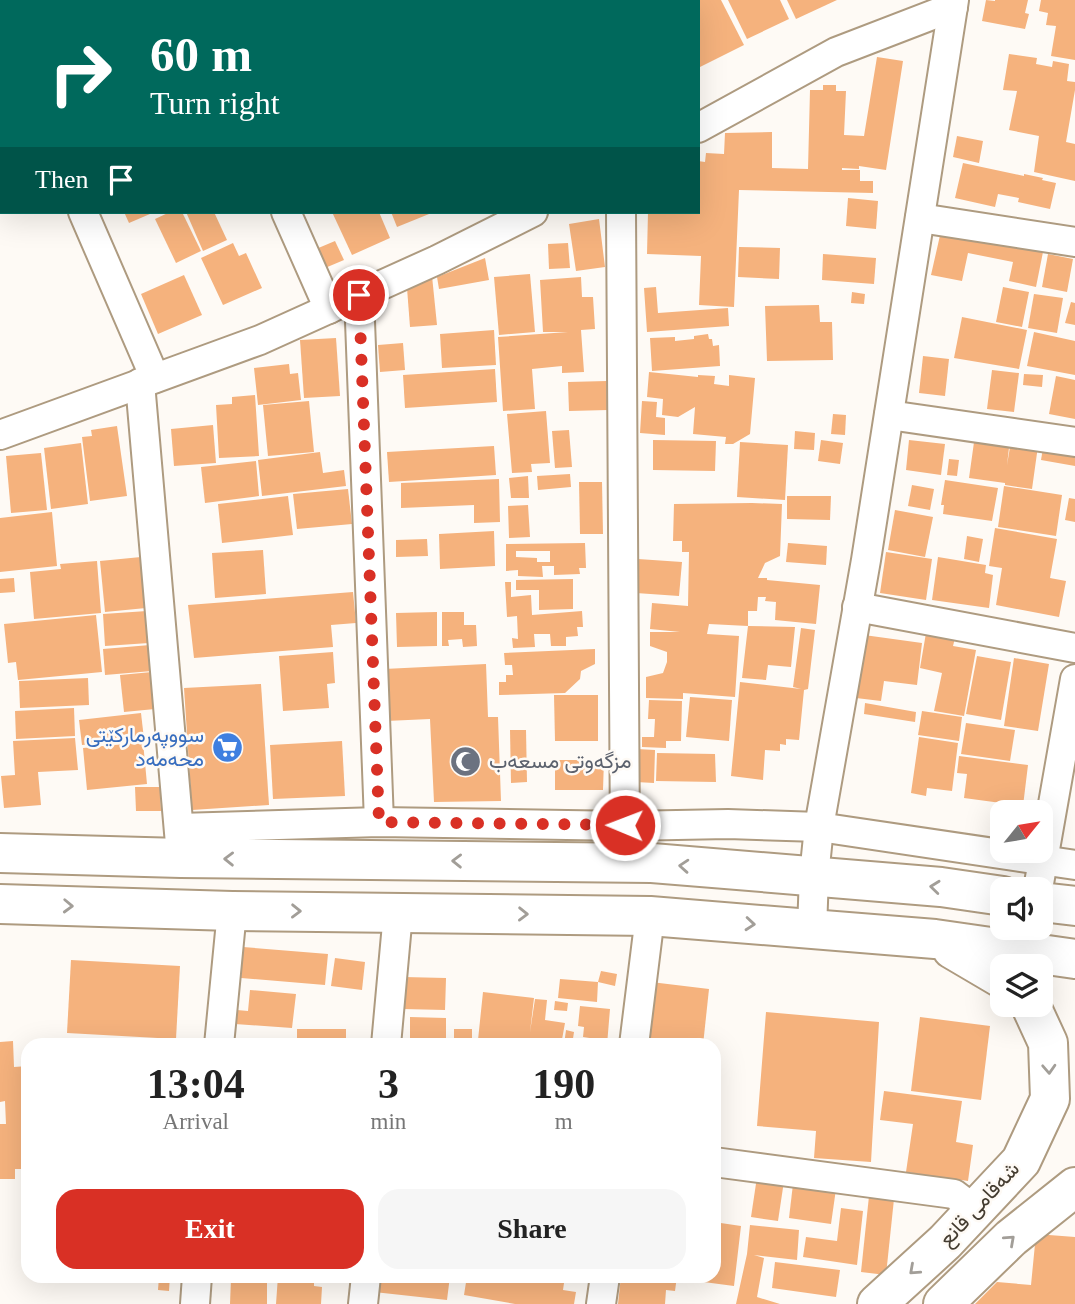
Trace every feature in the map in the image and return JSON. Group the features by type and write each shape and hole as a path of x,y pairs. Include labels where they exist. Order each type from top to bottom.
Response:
{"main road":[{"path":"0,853 180,843 652,863 941,887 990,894"},
{"path":"1053,903 1075,906"},
{"path":"0,904 232,911 650,916 935,939 1075,959"},
{"path":"935,939 990,971"},
{"name":"شەقامی قانع","path":"877,1304 945,1242 1021,1161 1050,1099 1048,1043 1036,1017"},
{"name":"شەقامی قانع","path":"943,1304 1012,1238 1075,1187"},
{"path":"945,1242 973,1275"}],"street":[{"path":"700,127 836,51 954,4"},
{"path":"812,929 819,827 858,607 954,4"},
{"path":"84,214 148,380 180,843 379,822 728,824 819,827 990,852"},
{"path":"287,214 329,309"},
{"path":"4,426 148,380 260,340 359,295 490,222 524,214"},
{"path":"621,214 625,863"},
{"path":"920,218 1075,242"},
{"path":"359,295 379,822"},
{"path":"889,415 1075,442"},
{"path":"858,607 1075,648"},
{"path":"1054,800 1075,679"},
{"path":"1054,862 1075,865"},
{"path":"220,1038 232,911"},
{"path":"387,1038 398,913"},
{"path":"635,1038 650,916"},
{"path":"721,1163 954,1194 975,1210"},
{"path":"195,1304 196,1283"},
{"path":"363,1304 365,1283"},
{"path":"601,1304 604,1283"}],"building":[{"path":"700,0 721,0 744,45 700,67"},
{"path":"728,0 780,0 789,19 747,39"},
{"path":"787,0 837,0 796,19"},
{"path":"986,0 1028,0 1025,13 1029,14 1025,29 982,21"},
{"path":"1041,0 1075,0 1075,60 1051,56 1056,26 1046,25 1048,13 1039,11"},
{"path":"1009,54 1037,58 1036,64 1052,67 1053,61 1069,64 1067,81 1075,82 1075,90 1066,142 1075,144 1075,181 1034,172 1039,136 1009,130 1017,91 1003,90"},
{"path":"877,57 903,61 886,170 859,166 859,169 842,168 860,170 860,181 873,181 873,193 739,190 734,307 699,305 701,256 647,254 648,214 700,214 700,161 705,162 706,153 724,154 725,133 772,132 772,168 808,169 810,90 823,90 823,85 836,85 836,91 846,91 844,135 864,136"},
{"path":"957,136 983,141 979,163 953,157"},
{"path":"963,163 1043,178 1042,180 1056,183 1050,209 1018,202 1019,198 998,194 995,207 955,198"},
{"path":"848,198 878,201 876,229 846,226"},
{"path":"125,214 150,214 129,223"},
{"path":"166,214 183,214 201,251 176,263 155,219"},
{"path":"187,214 215,214 227,240 203,251"},
{"path":"333,214 380,214 390,238 352,255"},
{"path":"392,214 429,214 397,227"},
{"path":"599,219 605,267 576,271 569,224"},
{"path":"941,231 1043,252 1036,287 1009,281 1013,262 968,253 962,281 931,275"},
{"path":"335,241 344,260 325,268 316,249"},
{"path":"233,243 239,256 246,253 262,288 223,305 201,258"},
{"path":"568,243 570,268 549,269 548,244"},
{"path":"739,247 780,248 779,279 738,277"},
{"path":"823,254 876,258 874,284 822,280"},
{"path":"1048,254 1073,259 1067,292 1042,287"},
{"path":"485,258 489,280 439,289 437,277"},
{"path":"530,274 535,332 499,335 494,277"},
{"path":"184,275 202,315 158,334 141,294"},
{"path":"432,276 437,325 410,327 407,288"},
{"path":"581,277 582,297 593,297 595,329 581,330 584,372 562,373 562,366 532,369 535,409 503,411 498,337 568,332 543,332 540,280"},
{"path":"656,287 658,313 728,308 729,326 647,332 644,288"},
{"path":"1003,287 1029,292 1022,327 996,322"},
{"path":"852,292 865,294 864,304 851,303"},
{"path":"1034,294 1063,298 1057,333 1028,328"},
{"path":"1071,302 1075,303 1075,325 1065,323"},
{"path":"819,305 820,322 832,322 833,360 767,361 765,306"},
{"path":"962,317 1027,330 1019,369 954,358"},
{"path":"494,330 496,365 442,368 440,334"},
{"path":"1034,332 1075,341 1075,375 1027,366"},
{"path":"708,334 713,346 719,345 720,366 652,371 650,338 675,337 675,341"},
{"path":"336,338 340,396 304,398 300,340"},
{"path":"403,343 405,370 380,372 378,345"},
{"path":"923,356 949,359 945,396 919,393"},
{"path":"289,364 290,374 298,373 301,400 258,405 254,368"},
{"path":"495,369 497,402 405,408 403,375"},
{"path":"992,370 1019,373 1014,412 987,409"},
{"path":"649,372 715,376 714,384 729,386 729,375 755,378 750,434 733,444 725,444 726,437 693,434 695,407 678,417 662,415 663,399 647,397"},
{"path":"1024,374 1043,375 1042,387 1023,385"},
{"path":"1056,376 1075,380 1075,419 1049,414"},
{"path":"607,381 608,410 569,411 568,382"},
{"path":"255,395 259,456 219,458 216,405 232,404 232,397"},
{"path":"309,401 314,452 268,456 263,405"},
{"path":"642,401 657,402 656,417 665,418 665,435 640,433"},
{"path":"546,411 550,463 531,464 532,472 512,473 507,414"},
{"path":"833,414 846,415 845,435 831,434"},
{"path":"213,425 216,463 174,466 171,429"},
{"path":"117,426 127,496 90,501 82,437 92,436 91,430"},
{"path":"569,430 572,467 555,468 552,431"},
{"path":"795,431 815,433 814,450 794,449"},
{"path":"975,435 1010,439 1007,465 1011,441 1038,446 1032,489 969,478"},
{"path":"653,440 716,441 715,471 653,470"},
{"path":"821,440 843,443 840,464 818,461"},
{"path":"909,440 945,444 941,475 906,470"},
{"path":"740,442 788,445 785,500 737,497"},
{"path":"1044,442 1075,447 1075,466 1041,460"},
{"path":"81,443 88,504 51,509 44,448"},
{"path":"494,446 496,475 389,482 387,452"},
{"path":"320,452 323,473 344,470 346,486 262,496 258,460"},
{"path":"41,453 47,510 11,513 6,456"},
{"path":"949,459 959,460 957,476 947,475"},
{"path":"256,461 259,496 205,503 201,467"},
{"path":"570,474 571,487 538,490 537,476"},
{"path":"528,476 529,498 511,498 509,478"},
{"path":"499,479 500,522 474,523 474,505 401,508 401,483"},
{"path":"945,480 998,488 992,521 943,514 944,505 941,505"},
{"path":"579,482 602,482 603,534 580,534"},
{"path":"912,485 934,489 930,510 908,506"},
{"path":"1004,486 1062,495 1056,536 998,527"},
{"path":"348,489 352,524 297,529 293,494"},
{"path":"288,496 293,535 222,543 218,504"},
{"path":"787,496 831,496 830,520 787,519"},
{"path":"1069,498 1075,499 1075,522 1065,520"},
{"path":"674,504 782,504 780,556 765,563 758,578 820,585 816,624 775,620 776,602 765,601 766,597 758,597 757,611 748,611 748,626 709,624 707,634 739,636 735,697 683,693 683,699 646,698 646,677 663,673 667,662 667,652 650,646 650,632 680,632 650,629 652,603 688,606 689,552 682,552 682,541 673,541"},
{"path":"528,505 530,537 509,538 508,506"},
{"path":"895,510 933,517 925,557 888,550"},
{"path":"52,512 57,566 0,572 0,518"},
{"path":"995,528 1057,539 1050,578 1066,581 1059,617 996,605 1002,568 989,566"},
{"path":"494,531 495,566 440,569 439,534"},
{"path":"967,536 983,539 979,562 964,559"},
{"path":"427,539 428,556 396,557 396,540"},
{"path":"585,543 586,568 579,568 580,574 554,575 554,566 542,566 543,577 518,576 518,570 506,571 506,544","holes":["516,551 550,551 550,562 516,557"]},
{"path":"788,543 827,546 826,565 786,562"},
{"path":"263,550 266,594 215,598 212,553"},
{"path":"886,552 932,559 926,600 880,593"},
{"path":"141,557 146,608 105,612 100,561"},
{"path":"938,557 986,565 985,573 993,575 989,608 932,600"},
{"path":"638,559 682,562 679,596 636,593"},
{"path":"97,561 101,613 34,619 30,572 61,569 60,564"},
{"path":"14,578 15,592 0,593 0,579"},
{"path":"573,579 573,609 539,610 539,590 516,590 516,580"},
{"path":"505,582 511,582 511,597 531,595 532,615 582,611 583,627 577,627 578,636 566,637 566,646 551,646 550,634 534,634 535,647 513,648 512,638 518,639 517,616 507,617"},
{"path":"353,592 356,623 331,625 333,647 194,658 188,605"},
{"path":"147,611 149,643 105,646 103,614"},
{"path":"437,612 437,646 397,647 396,613"},
{"path":"442,612 464,612 464,625 476,625 477,646 463,647 462,639 448,640 449,646 442,646"},
{"path":"96,615 102,672 18,680 16,662 8,663 4,624"},
{"path":"748,626 795,627 791,667 768,665 766,680 742,678"},
{"path":"801,628 815,630 808,689 804,690 799,740 786,739 786,745 780,744 780,751 765,750 763,780 731,776 740,682 801,689 793,687"},
{"path":"926,633 955,638 953,646 976,650 964,716 934,711 942,673 920,668"},
{"path":"864,635 922,643 917,685 884,681 881,701 856,698"},
{"path":"150,645 152,671 105,675 103,649"},
{"path":"595,649 595,664 581,671 580,679 565,693 499,695 499,682 506,682 506,675 513,675 512,665 505,665 504,653"},
{"path":"333,652 335,683 327,684 329,708 283,711 279,656"},
{"path":"977,656 1011,662 1001,720 966,714"},
{"path":"1014,658 1049,664 1038,731 1004,726"},
{"name":"مزگەوتی مسعەب","path":"486,664 488,717 498,717 501,801 434,802 430,719 386,721 384,669"},
{"path":"152,672 155,709 124,712 120,675"},
{"path":"88,678 89,705 20,708 19,681"},
{"name":"سووپەرمارکێتی محەمەد","path":"261,684 269,805 192,810 184,688"},
{"path":"554,695 598,695 598,741 555,741"},
{"path":"690,697 732,700 729,741 686,737"},
{"path":"649,700 682,701 681,741 666,741 666,748 642,747 642,737 654,737 655,719 648,719"},
{"path":"865,703 916,712 915,722 864,714"},
{"path":"74,708 75,736 16,739 15,711"},
{"path":"922,711 962,717 959,741 918,735"},
{"path":"141,713 144,739 82,745 79,720"},
{"path":"966,723 1015,730 1010,761 961,754"},
{"path":"510,730 526,730 527,782 511,783"},
{"path":"919,737 958,743 952,791 927,788 926,796 911,793"},
{"path":"75,738 78,770 38,772 41,805 4,808 1,776 15,775 13,741"},
{"path":"342,741 345,796 273,799 270,745"},
{"path":"143,742 147,784 87,790 83,748"},
{"path":"637,749 655,750 654,783 636,782"},
{"path":"657,753 715,754 716,782 656,781"},
{"path":"959,756 1028,765 1024,800 990,802 964,798 967,774 957,773"},
{"path":"555,760 604,760 603,790 555,790"},
{"path":"135,787 160,787 161,811 136,811"},
{"path":"243,947 328,954 325,985 241,978"},
{"path":"335,958 365,962 362,990 331,986"},
{"path":"71,960 180,966 176,1038 67,1033"},
{"path":"601,971 617,974 615,986 598,982"},
{"path":"404,977 446,978 445,1010 403,1009"},
{"path":"560,979 598,982 597,1002 558,998"},
{"path":"651,982 709,989 704,1038 644,1038"},
{"path":"250,990 296,994 292,1028 235,1024 237,1010 248,1011"},
{"path":"483,992 534,998 530,1032 535,999 547,1000 545,1020 565,1023 562,1038 478,1038"},
{"path":"555,1001 568,1003 567,1011 554,1010"},
{"path":"580,1006 610,1009 608,1038 583,1037 584,1027 578,1026"},
{"path":"766,1012 879,1022 871,1162 814,1158 816,1131 757,1126"},
{"path":"410,1017 446,1018 446,1038 410,1038"},
{"path":"920,1017 990,1026 981,1100 911,1091"},
{"path":"297,1029 346,1029 346,1038 297,1038"},
{"path":"454,1029 472,1029 472,1038 454,1038"},
{"path":"566,1030 574,1032 573,1038 565,1038"},
{"path":"13,1041 14,1067 21,1066 21,1169 15,1169 15,1179 0,1179 0,1124 6,1124 5,1101 0,1102 0,1042"},
{"path":"884,1091 962,1101 956,1142 973,1145 968,1181 906,1172 913,1124 880,1120"},
{"path":"757,1177 784,1181 778,1221 751,1217"},
{"path":"793,1184 836,1189 831,1224 789,1218"},
{"path":"869,1196 894,1199 886,1275 861,1272"},
{"path":"841,1208 863,1211 857,1265 803,1257 806,1237 837,1241"},
{"path":"721,1223 741,1226 734,1286 711,1283 721,1283"},
{"path":"750,1225 799,1230 797,1260 754,1255 764,1258 757,1297 780,1304 736,1304 747,1254"},
{"path":"1036,1234 1075,1237 1075,1304 975,1304 997,1282 1031,1285"},
{"path":"775,1262 840,1270 836,1297 772,1288"},
{"path":"158,1283 170,1283 169,1291 158,1290"},
{"path":"231,1283 267,1283 267,1304 230,1304"},
{"path":"278,1283 314,1283 314,1286 322,1287 321,1304 276,1304"},
{"path":"375,1283 449,1283 447,1300 374,1292"},
{"path":"466,1283 564,1283 563,1290 576,1292 574,1304 515,1304 464,1295"},
{"path":"620,1283 676,1283 675,1291 666,1290 665,1304 618,1304"}],"place":[{"name":"سووپەرمارکێتی محەمەد","path":"227,747"},
{"name":"مزگەوتی مسعەب","path":"466,761"}],"route":[{"path":"359,295 379,822 625,825"}]}
